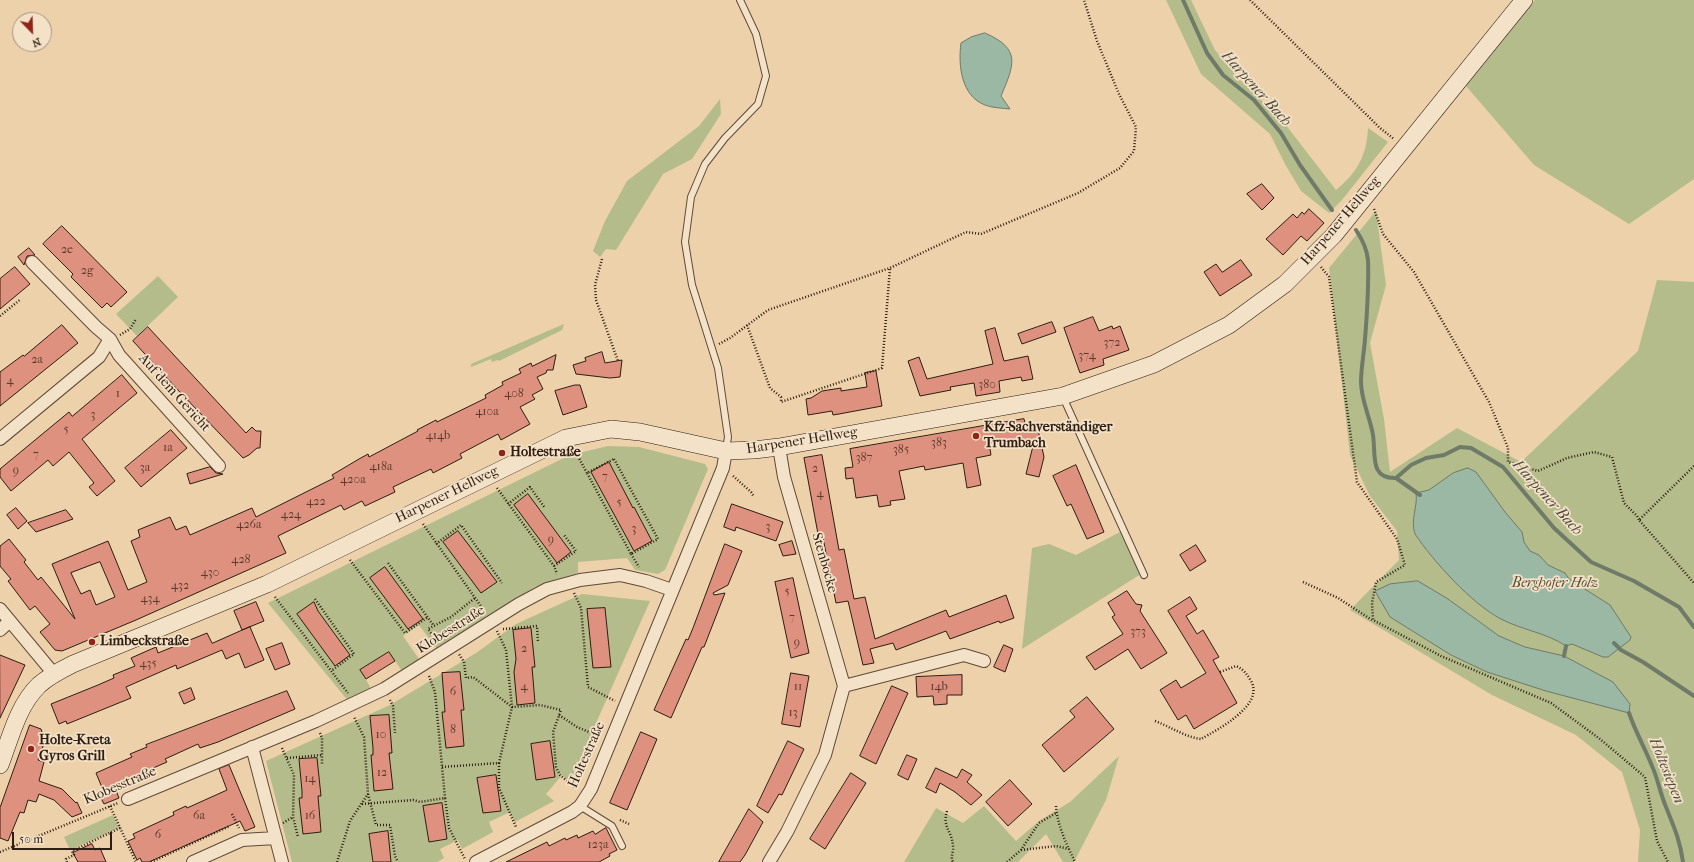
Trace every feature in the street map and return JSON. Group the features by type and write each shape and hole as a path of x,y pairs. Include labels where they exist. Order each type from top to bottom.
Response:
{"street":[{"name":"Harpener Hellweg","path":"0,766 13,731 28,698 39,686 54,674 73,664 267,584 566,438 611,429 640,432 726,451 779,447 1063,396 1154,364 1229,325 1285,284 1334,234 1524,0"},
{"name":"Auf dem Gericht","path":"32,262 96,327 110,339 119,355 219,466"},
{"path":"0,439 99,357 110,339"},
{"name":"Stenbocke","path":"779,447 784,477 844,686"},
{"name":"Holtestraße","path":"476,862 572,812 583,802 591,789 723,468 726,451"},
{"name":"Klobesstraße","path":"128,799 316,721 384,689 449,649 494,626 547,589 566,583 602,576 620,576 646,581 672,590"},
{"path":"0,609 54,674"},
{"path":"0,630 10,621"},
{"path":"769,862 787,832 826,755 844,686 964,655 984,661"},
{"path":"252,747 282,862"},
{"path":"193,862 242,840 276,838"}],"lane":[{"path":"726,451 728,437 718,368 692,285 685,242 691,197 705,164 725,138 758,104 766,76 756,34 740,0"},
{"path":"1063,396 1144,575"},
{"path":"583,802 612,826 622,846"}],"path":[{"path":"712,348 730,338 768,310 890,268 966,232 980,234 1078,193 1120,168 1134,151 1136,127 1118,94 1097,41 1084,0"},
{"path":"1250,0 1380,128 1404,147"},
{"path":"1372,203 1383,234 1414,272 1489,402 1508,448 1508,462 1538,471 1567,458 1594,452 1612,457 1624,503 1637,516 1694,583"},
{"path":"602,259 594,285 596,300 618,361"},
{"path":"1321,267 1329,277 1357,482 1397,539 1405,565 1376,582 1372,602 1373,620"},
{"path":"747,325 770,388 781,397 781,402 882,368 890,268"},
{"path":"0,316 21,299"},
{"path":"110,339 127,331 136,319"},
{"path":"575,452 631,554 658,539 614,458 587,473"},
{"path":"1639,520 1694,466"},
{"path":"741,483 751,492 754,497"},
{"path":"508,504 530,487 545,508"},
{"path":"496,488 566,583 580,608 588,687 625,706"},
{"path":"422,524 494,626 506,650 512,706 499,763 500,788 506,807 521,839"},
{"path":"436,544 461,525 502,583"},
{"path":"554,566 576,551 564,535"},
{"path":"348,559 405,633 428,617"},
{"path":"388,563 434,626"},
{"path":"1303,582 1338,598 1373,620 1441,656 1551,703 1600,739 1645,777 1657,841 1668,862"},
{"path":"272,593 331,671 352,705 364,737 368,794 376,826 390,825 395,856 398,862"},
{"path":"475,598 451,617 428,629 464,662 466,678 474,677 512,706 540,705 561,710 553,732 556,767 560,775 583,802"},
{"path":"315,599 354,654 331,671"},
{"path":"494,626 537,626 538,642"},
{"path":"425,664 435,692 449,828 466,862"},
{"path":"1155,721 1173,728 1189,738 1201,739 1243,712 1253,695 1254,685 1242,669 1236,666 1220,672"},
{"path":"384,689 392,706 395,733"},
{"path":"559,715 577,727 610,742"},
{"path":"316,721 322,738 322,764"},
{"path":"277,737 294,775 293,817 298,837"},
{"path":"287,758 322,755"},
{"path":"442,767 499,763"},
{"path":"338,862 350,821 368,794"},
{"path":"362,804 413,800 420,802 445,798"},
{"name":"Klobesstraße","path":"0,852 128,799"},
{"path":"110,806 136,862"},
{"path":"1056,806 1056,813 1075,862"},
{"path":"947,811 944,821 953,846 951,859 953,862"},
{"path":"1007,862 1021,850 1039,823 1056,813"},
{"path":"151,862 230,826"},
{"path":"67,862 66,859 74,855 72,851 120,828"},
{"path":"1021,850 1056,846 1069,849"}],"green space":[{"path":"1166,0 1191,0 1215,50 1240,80 1282,120 1336,190 1350,177 1360,163 1366,147 1368,128 1388,142 1342,200 1329,213 1301,191 1270,134 1201,74"},
{"path":"1535,0 1694,0 1694,179 1629,224 1534,165 1466,86"},
{"path":"720,99 721,114 692,159 663,174 616,250 606,249 600,257 593,251 605,221 627,181 699,126"},
{"name":"Berghofer Holz","path":"1376,211 1386,285 1370,343 1384,419 1390,472 1457,428 1521,462 1638,351 1657,280 1694,282 1694,862 1638,862 1640,830 1622,772 1576,735 1492,695 1350,610 1399,560 1397,531 1370,496 1350,455 1329,268"},
{"path":"158,276 178,297 137,336 116,314"},
{"path":"564,324 562,330 499,361 492,362 491,359 471,367 471,364"},
{"path":"608,446 639,447 705,464 708,469 665,570 658,574 635,570 627,558 578,562 578,573 535,587 436,648 419,625 403,636 419,659 402,671 389,652 361,670 371,689 349,702 268,603 570,455"},
{"path":"1120,532 1141,574 1022,649 1032,548 1049,544 1076,555"},
{"path":"582,594 650,601 570,782 562,775 546,794 554,801 515,822 510,812 489,822 493,832 462,849 458,840 440,849 444,858 437,862 292,862 266,761 390,705 476,653 516,624"},
{"path":"1119,756 1106,800 1074,862 1063,862 1046,834 1018,862 904,862 936,808 963,823 984,806 1016,841 1039,821 1070,802"},
{"path":"113,815 119,828 70,850 64,837"}],"shaded area":[{"path":"985,33 1005,45 1010,52 1012,59 1011,67 1001,96 1010,109 991,107 977,101 971,95 963,79 960,61 961,43 971,37"},
{"path":"1468,468 1476,472 1505,512 1522,532 1524,542 1530,551 1539,555 1548,565 1565,573 1569,579 1610,605 1631,637 1630,640 1608,657 1603,657 1572,644 1566,646 1551,638 1501,619 1466,593 1442,569 1415,534 1413,524 1416,493 1429,490 1453,473"},
{"path":"1418,581 1448,599 1499,636 1525,647 1564,656 1613,682 1630,704 1629,713 1546,691 1487,672 1451,655 1390,617 1375,591 1390,584"}],"building":[{"path":"1262,184 1274,198 1262,210 1247,194"},
{"path":"1309,209 1324,223 1307,241 1301,236 1283,255 1266,239 1293,214 1297,218 1302,212 1304,214"},
{"path":"62,226 127,292 111,307 107,303 102,308 71,277 73,274 43,244"},
{"path":"29,248 35,255 27,256 24,265 18,257"},
{"path":"1241,260 1252,275 1220,296 1204,272 1216,264 1222,272"},
{"path":"15,267 30,284 0,309 0,279"},
{"path":"1093,317 1099,331 1112,326 1113,329 1120,326 1129,350 1103,359 1104,365 1080,373 1064,328"},
{"path":"1052,322 1056,332 1022,344 1018,334"},
{"path":"62,325 78,343 0,406 0,372 23,355 24,356"},
{"path":"148,327 246,433 252,427 256,431 261,431 260,448 257,448 243,458 176,388 133,341"},
{"path":"995,328 1004,361 1028,356 1033,379 1022,381 1021,377 999,381 1000,392 976,396 974,383 950,387 951,390 920,396 908,361 919,357 927,379 993,364 985,331"},
{"path":"602,352 605,363 622,360 620,377 610,378 576,374 573,365 586,361 585,358"},
{"path":"556,355 553,370 547,370 546,373 537,377 543,389 532,395 535,399 520,407 530,424 501,440 498,434 460,454 462,458 433,473 431,469 393,487 395,492 365,506 362,501 344,510 341,505 278,536 286,553 136,620 62,651 55,650 40,632 50,624 35,606 30,610 8,581 11,579 0,566 0,546 9,539 26,560 24,562 38,580 41,577 75,619 52,564 108,541 128,590 147,582 131,541 140,537 138,530 170,517 176,530 186,526 190,535 252,508 256,517 334,478 332,475 368,454 369,457 436,420 437,422 486,398 485,395 503,385 502,382 521,373 519,369 531,363 532,366","holes":["100,562 115,597 96,605 90,590 81,594 71,573"]},
{"path":"876,371 882,406 833,415 832,411 808,415 806,399 811,398 822,391 841,388 841,391 867,387 865,373"},
{"path":"122,375 137,393 82,439 115,481 97,496 89,487 94,483 69,452 53,466 48,460 11,491 0,477 0,469 69,412 72,416"},
{"path":"580,385 587,407 563,415 555,391"},
{"path":"1024,419 1027,431 1036,429 1037,425 1044,457 1039,477 1026,474 1033,446 1022,448 1020,441 1013,443 1012,439 989,443 991,455 976,458 981,485 967,488 963,463 925,470 924,466 899,471 905,499 890,501 891,505 879,507 877,495 856,498 853,478 846,479 845,468 853,467 850,449"},
{"path":"171,430 187,448 141,487 125,468"},
{"path":"822,455 839,550 844,549 854,599 865,597 875,639 946,610 949,617 1006,595 1014,618 1000,623 999,621 950,639 946,631 896,650 893,643 870,649 874,663 863,665 848,601 836,603 822,533 818,534 804,458"},
{"path":"609,462 652,541 634,551 591,472"},
{"path":"1076,465 1104,532 1087,539 1071,504 1067,506 1053,476"},
{"path":"210,467 216,473 223,474 190,484 187,474"},
{"path":"528,494 571,552 557,563 514,505"},
{"path":"732,504 783,522 776,541 736,527 735,531 724,527"},
{"path":"16,508 27,521 18,529 7,515"},
{"path":"66,510 73,519 36,532 28,523"},
{"path":"458,531 497,582 481,593 443,542"},
{"path":"792,541 796,554 783,556 779,545"},
{"path":"725,544 742,551 728,585 713,593 714,595 725,593 704,647 702,647 671,718 654,710 686,639 688,640"},
{"path":"1196,545 1206,561 1190,571 1180,555"},
{"path":"385,567 423,619 408,629 370,578"},
{"path":"793,578 809,653 791,658 775,582"},
{"path":"1127,591 1136,604 1142,605 1140,611 1167,653 1141,669 1128,649 1095,670 1086,657 1123,634 1112,617 1115,615 1108,603"},
{"path":"1190,597 1197,609 1186,616 1197,634 1203,630 1219,657 1213,660 1237,703 1194,729 1186,715 1178,720 1160,690 1176,680 1181,688 1206,673 1168,611"},
{"path":"256,602 264,621 242,630 234,611"},
{"path":"314,602 318,611 350,655 335,666 297,614"},
{"path":"605,608 611,667 593,668 587,609"},
{"path":"250,627 264,660 245,668 239,653 226,659 222,650 177,669 176,665 126,687 131,698 67,724 66,721 59,724 51,704 114,678 113,675 135,666 131,658 156,647 158,653 207,633 212,643"},
{"path":"531,628 535,667 532,667 535,703 517,705 514,672 516,659 513,630"},
{"path":"282,643 290,664 275,670 266,649"},
{"path":"1004,645 1013,649 1005,672 994,667"},
{"path":"389,652 395,661 366,679 360,670"},
{"path":"0,655 25,665 0,718"},
{"path":"460,672 464,710 461,710 464,746 446,748 442,712 445,712 442,673"},
{"path":"791,673 809,676 800,727 782,724"},
{"path":"962,675 962,695 947,695 947,704 934,705 933,696 917,697 916,677"},
{"path":"892,686 908,693 876,764 860,756"},
{"path":"191,688 195,699 184,704 179,693"},
{"path":"287,691 295,709 218,742 200,748 198,744 165,759 167,762 114,785 119,798 104,804 98,792 103,790 96,773 132,757 130,754 147,747 146,745"},
{"path":"1087,697 1114,729 1064,772 1042,745 1075,717 1070,711"},
{"path":"389,715 392,753 389,753 393,789 374,791 371,755 373,755 373,748 370,716"},
{"path":"30,725 41,729 45,741 38,760 44,762 39,781 62,789 76,803 77,802 82,813 72,817 54,800 39,794 36,802 28,800 24,813 20,812 8,841 0,838 0,808"},
{"path":"641,732 657,739 627,810 610,803"},
{"path":"550,741 555,777 536,780 531,744"},
{"path":"788,741 804,749 782,795 779,794 768,813 757,806"},
{"path":"907,755 917,759 908,780 898,775"},
{"path":"317,758 321,796 318,796 321,832 303,834 299,798 302,798 302,791 299,759"},
{"path":"229,765 255,827 245,831 240,821 149,862 142,862 140,858 137,860 128,841 135,838 133,834 174,815 173,812 186,806 187,808 227,790 219,769"},
{"path":"936,768 957,778 962,769 972,775 967,782 982,795 971,805 955,792 940,783 936,793 926,788"},
{"path":"851,773 866,783 825,849 810,839"},
{"path":"496,775 501,811 483,813 477,778"},
{"path":"1010,780 1032,804 1008,826 986,802"},
{"path":"442,803 447,839 429,842 423,806"},
{"path":"749,809 763,822 745,855 740,862 719,862"},
{"path":"606,828 617,850 599,862 506,862 547,842 549,846 565,838 566,840 577,835 578,838 593,831 595,834"},
{"path":"388,831 391,862 373,862 369,834"},
{"path":"92,844 95,850 100,848 106,862 78,862 73,853"}],"waterway":[{"name":"Harpener Bach","path":"1183,0 1207,53 1223,75 1254,100 1281,133 1300,165 1332,210"},
{"name":"Harpener Bach","path":"1356,230 1364,244 1368,260 1368,300 1361,371 1361,389 1373,435 1374,457 1378,470 1381,474 1387,477 1396,478 1411,465 1426,458 1444,455 1460,447 1471,448 1503,467 1554,528 1591,562 1634,581 1679,607 1694,627"},
{"path":"1396,478 1420,495"},
{"path":"1614,643 1621,650 1643,662 1694,696"},
{"path":"1564,656 1566,646"},
{"name":"Holtesiepen","path":"1629,713 1654,771 1676,834 1683,862"}],"place":[{"name":"Kfz-Sachverständiger Trumbach","path":"976,436"},
{"name":"Holtestraße","path":"502,453"},
{"name":"Limbeckstraße","path":"92,642"},
{"name":"Holte-Kreta Gyros Grill","path":"31,749"}]}
